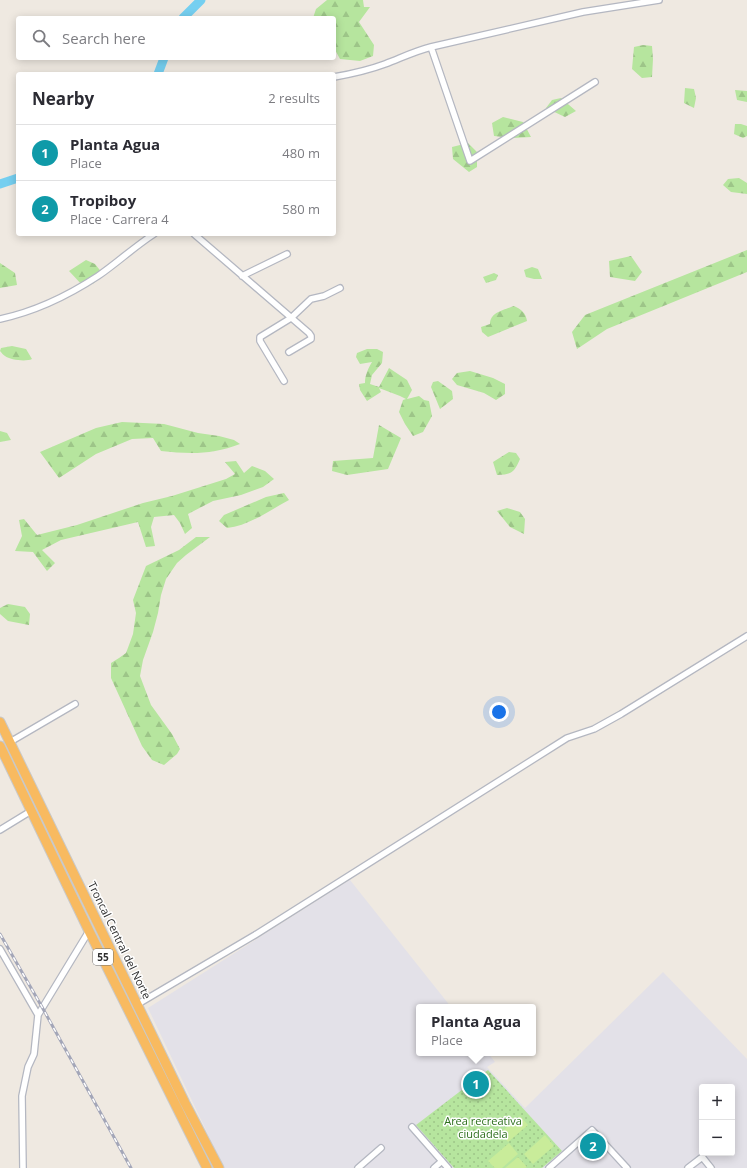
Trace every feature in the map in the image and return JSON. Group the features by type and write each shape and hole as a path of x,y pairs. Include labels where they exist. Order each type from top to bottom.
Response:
{"highway":[{"name":"Troncal Central del Norte","path":"0,722 185,1103 219,1168"},
{"name":"55","path":"0,746 89,931 207,1168"}],"street":[{"path":"336,77 385,64 411,53 432,47 583,12 659,0"},
{"path":"432,47 470,161 594,82"},
{"path":"0,319 33,309 77,289 98,276 151,236"},
{"path":"196,236 309,333 311,339 289,352"},
{"path":"242,276 287,254"},
{"path":"284,381 260,341 260,337 291,318 311,299 324,296 340,288"},
{"path":"138,1004 255,935 567,738 600,726 747,636"},
{"path":"10,742 75,704"},
{"path":"0,830 31,811"},
{"path":"23,1168 22,1096 28,1067 34,1054 38,1015 89,931"},
{"path":"0,949 38,1015"},
{"path":"412,1127 448,1168"},
{"path":"549,1168 592,1130 627,1168"},
{"path":"358,1168 381,1148"},
{"path":"688,1168 699,1159 703,1158 711,1168"},
{"path":"434,1168 442,1161"}],"shaded area":[{"path":"350,880 449,1004 416,1004 416,1056 490,1056 495,1062 487,1067 525,1108 663,972 747,1059 747,1168 224,1168 148,1008"}],"green space":[{"path":"327,0 363,0 364,7 370,7 359,22 374,45 373,56 360,61 340,59 336,52 336,16 314,16 316,9"},
{"path":"643,45 652,46 652,77 642,78 632,69 634,47"},
{"path":"685,88 694,89 696,98 694,108 684,103"},
{"path":"735,90 747,91 747,102 737,100"},
{"path":"561,98 576,111 565,117 546,108 552,100"},
{"path":"503,117 523,122 531,137 513,138 494,136 492,123"},
{"path":"735,124 747,126 747,136 743,138 734,134"},
{"path":"468,143 477,152 477,167 469,172 453,159 452,147"},
{"path":"739,178 747,183 747,194 731,192 723,185 728,179"},
{"path":"747,250 747,272 607,329 577,349 572,332 585,315"},
{"path":"631,256 642,272 635,281 610,277 609,261"},
{"path":"86,260 95,264 103,274 94,283 84,287 69,271"},
{"path":"0,263 15,273 17,285 0,288"},
{"path":"532,267 538,269 542,279 526,277 524,270"},
{"path":"494,273 498,275 496,280 486,283 483,277"},
{"path":"514,306 523,312 527,321 488,337 482,332 481,327 490,324 492,317 495,314"},
{"path":"12,346 26,349 32,359 14,359 4,356 0,351 1,348"},
{"path":"367,349 377,349 383,352 382,363 372,375 370,384 379,387 389,368 407,380 412,390 407,399 419,396 424,400 429,401 432,416 423,432 413,436 405,424 399,412 403,400 406,399 379,388 381,392 367,401 360,390 359,384 365,383 367,372 372,362 360,364 356,357 357,353"},
{"path":"470,371 493,378 505,384 505,394 496,400 484,393 457,385 452,379 457,373"},
{"path":"438,381 452,391 453,399 440,409 431,387 433,382"},
{"path":"122,422 164,424 198,433 219,436 234,440 240,444 230,448 210,452 181,453 161,451 153,438 132,439 96,454 59,478 40,452 96,428"},
{"path":"379,425 401,438 388,469 347,475 332,471 333,461 373,458"},
{"path":"0,431 7,433 11,440 0,442"},
{"path":"509,452 516,453 520,459 518,464 512,472 497,475 493,462"},
{"path":"236,461 244,473 252,466 265,471 274,479 263,487 241,495 213,501 188,514 192,528 185,534 174,515 154,517 151,527 155,546 146,547 138,522 61,540 42,550 55,563 47,571 33,552 15,551 22,536 19,520 24,519 37,535 77,525 143,503 172,496 226,479 235,474 225,462"},
{"path":"284,493 289,500 251,521 235,527 227,528 219,521 224,515 266,497"},
{"path":"507,508 520,512 525,519 524,534 510,527 497,511"},
{"path":"196,537 210,537 177,563 166,579 153,632 143,660 140,676 151,705 172,734 180,749 177,754 164,765 152,760 142,746 111,678 111,663 126,653 133,634 136,613 133,600 146,566 179,550"},
{"path":"8,604 25,607 30,614 29,625 8,621 0,614 0,608"},
{"name":"Area recreativa ciudadela","path":"488,1070 562,1151 542,1168 454,1168 416,1125"},
{"path":"520,1116 528,1125 508,1142 500,1133"},
{"path":"545,1135 554,1146 533,1164 524,1154"},
{"path":"509,1143 518,1154 502,1168 495,1168 488,1161"},
{"path":"518,1157 527,1167 505,1168"}],"waterway":[{"path":"185,16 201,0"},
{"path":"159,72 163,60"},
{"path":"0,184 16,179"}],"railway":[{"path":"0,934 131,1168"}],"place":[{"name":"Planta Agua","path":"476,1084"},
{"name":"Tropiboy","path":"593,1146"}]}
